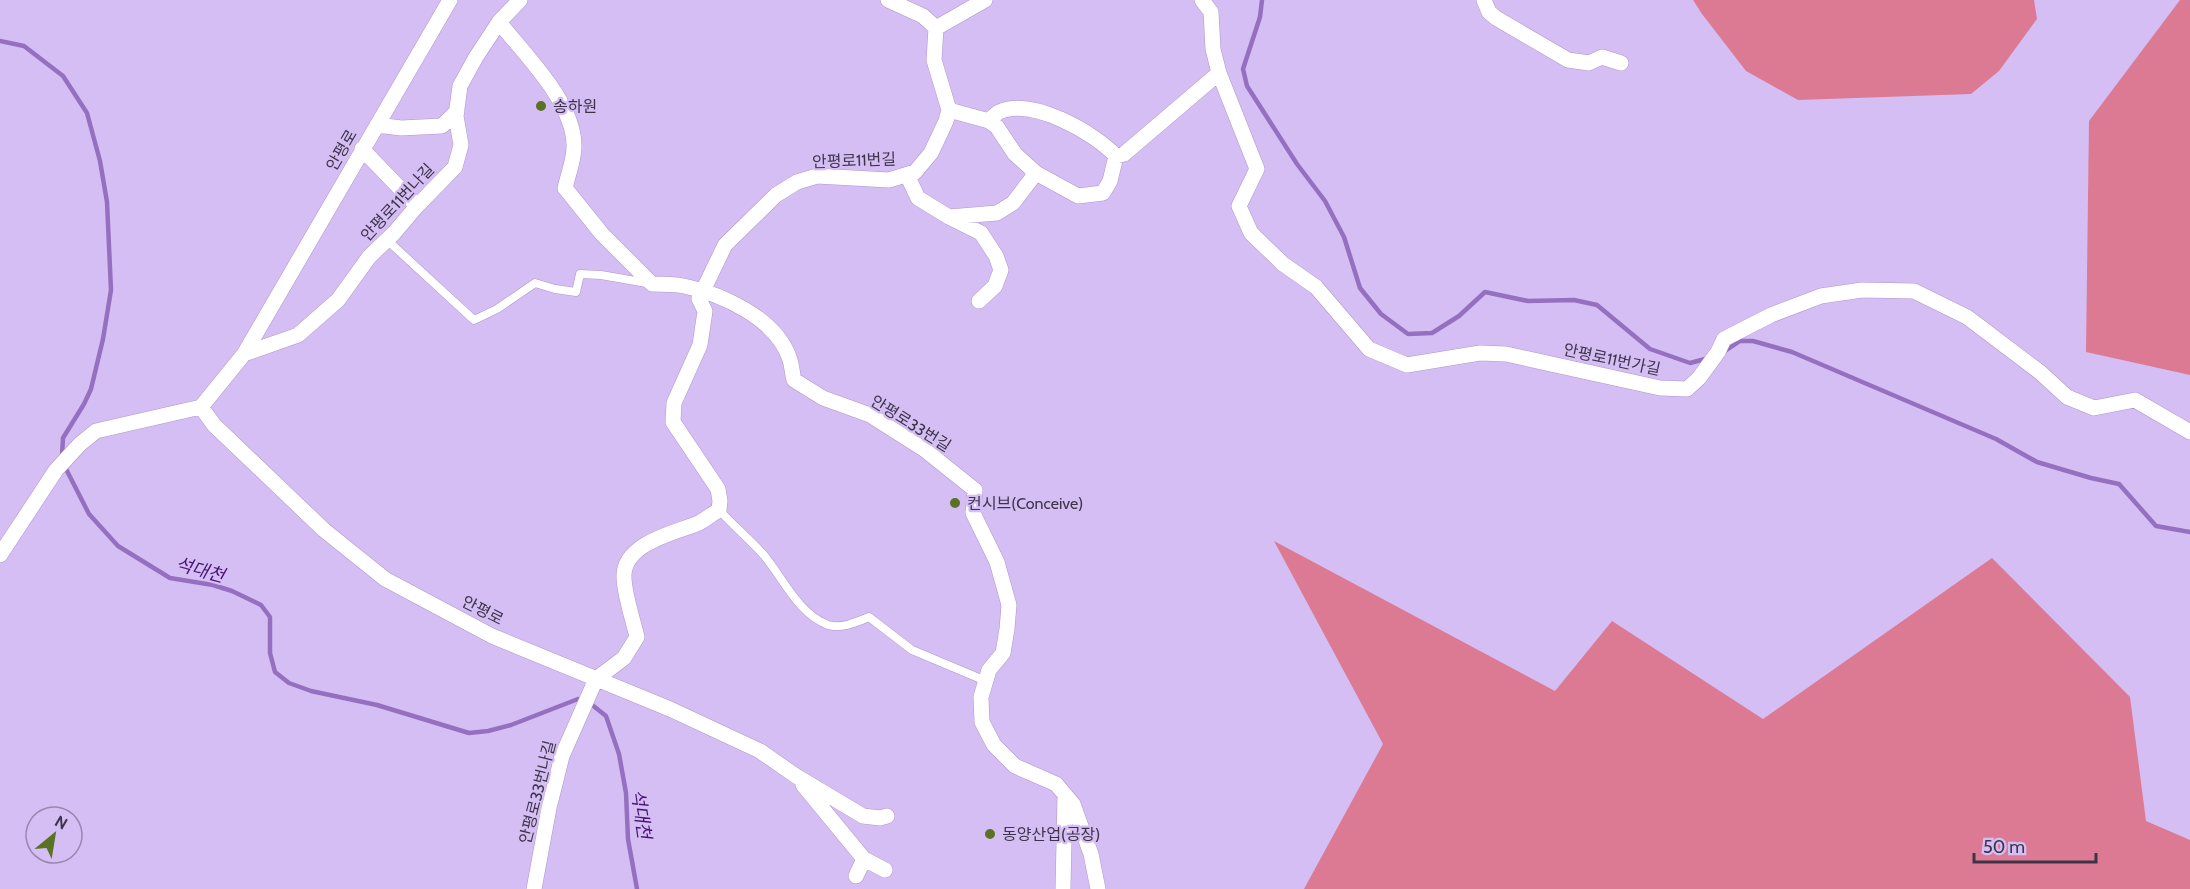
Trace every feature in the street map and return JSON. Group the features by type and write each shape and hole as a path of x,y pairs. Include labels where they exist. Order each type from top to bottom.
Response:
{"street":[{"name":"안평로","path":"450,0 244,354 201,407 214,425 324,530 385,579 492,636 670,709 760,751 795,776"},
{"name":"안평로11번나길","path":"244,354 298,335 338,300 369,257 455,167 461,145 457,111 460,86 499,22 520,0"},
{"path":"888,0 923,16 936,28"},
{"name":"안평로11번가길","path":"1202,0 1210,12 1212,49 1219,73 1257,170 1239,206 1251,233 1283,264 1316,286 1369,349 1407,365 1480,353 1506,354 1660,388 1687,389 1700,378 1724,339 1771,315 1821,296 1863,290 1914,291 1967,317 2041,373 2067,397 2094,408 2135,399 2190,432"},
{"path":"1484,0 1489,12 1496,18 1568,60 1589,63 1602,57 1621,63"},
{"path":"936,28 982,1"},
{"path":"499,22 552,85 569,122 574,147 565,188 602,234 652,284 682,285 703,291 699,299 705,311 700,345 674,403 673,422 718,489 719,510"},
{"path":"936,28 934,60 949,110 989,122 997,127 1015,154 1036,173 1078,196 1103,192 1110,181 1116,156"},
{"path":"1116,156 1124,154 1219,73"},
{"path":"989,122 998,112 1016,108 1047,113 1106,146 1116,156"},
{"name":"안평로11번길","path":"703,291 725,245 776,195 797,182 817,176 889,180 915,172 931,153 949,110"},
{"path":"377,125 401,128 442,126 457,111"},
{"path":"362,149 417,206"},
{"path":"949,217 997,213 1012,203 1036,173"},
{"path":"907,175 918,198 981,233 996,256 1001,270 995,286 979,301"},
{"name":"안평로33번길","path":"703,291 740,306 774,332 789,356 794,380 823,398 870,415 925,450 975,490 973,513 997,562 1009,605 1003,653 989,670 986,681"},
{"path":"0,555 56,470 96,431 201,407"},
{"name":"안평로33번나길","path":"534,889 549,808 562,756 596,679 624,658 637,637 624,577 626,566 632,554 664,536 700,522 719,510"},
{"path":"986,681 981,697 982,722 994,746 1015,766 1056,784 1073,804 1083,828 1098,889"},
{"path":"795,776 863,816 880,818 887,816"},
{"path":"795,776 864,859 885,870"},
{"path":"1063,889 1065,795"},
{"path":"856,876 864,859"}],"lane":[{"path":"387,240 474,320 497,309 535,283 555,290 576,292 580,274 601,275 652,284"},
{"path":"719,510 763,554 799,603 816,618 830,625 839,626 869,617 912,650 986,681"}],"shaded area":[{"path":"1693,0 2034,0 2037,19 1999,71 1971,94 1798,100 1746,71"},
{"path":"2180,0 2190,0 2190,375 2086,352 2089,121"},
{"path":"1274,541 1555,691 1612,621 1763,719 1992,558 2130,697 2146,821 2190,840 2190,889 1304,889 1383,744"}],"waterway":[{"path":"1262,0 1260,17 1243,69 1247,86 1297,164 1325,201 1344,237 1360,288 1381,314 1408,334 1432,333 1459,316 1485,292 1528,301 1574,300 1597,305 1650,349 1690,363 1709,358"},
{"name":"석대천","path":"0,41 24,46 63,76 87,113 100,161 107,202 111,290 103,339 91,389 63,438 62,456"},
{"path":"1725,351 1740,341 1753,341 1792,352 1996,439 2037,462 2119,484 2156,526 2190,532"},
{"name":"석대천","path":"65,467 89,514 118,546 170,578 213,585 261,605 270,617 270,653 275,672 289,683 311,691 377,705 469,733 511,725 578,699 591,704 606,716 619,754 626,793 628,839 637,889"}],"place":[{"name":"송하원","path":"541,106"},
{"name":"컨시브(Conceive)","path":"955,503"},
{"name":"동양산업(공장)","path":"990,834"}]}
